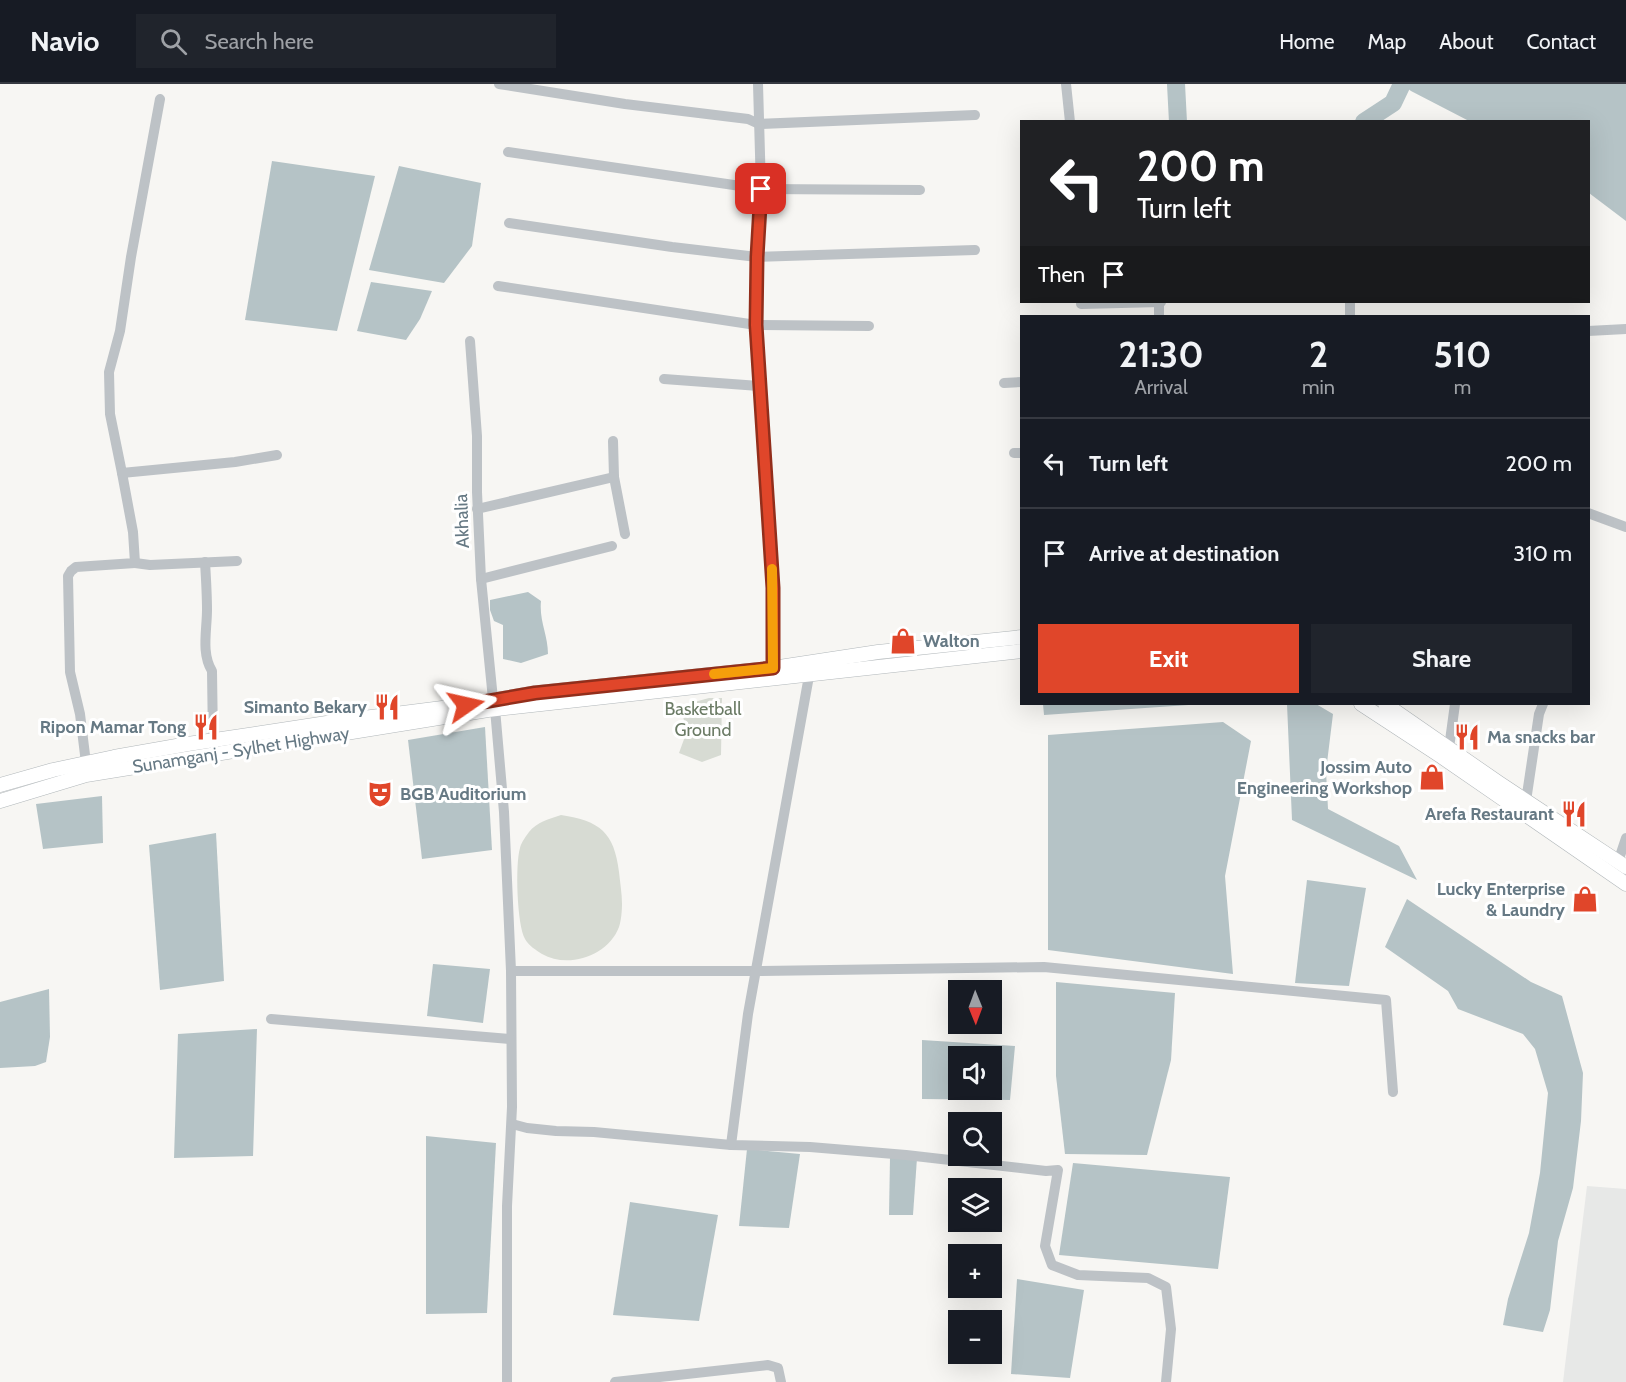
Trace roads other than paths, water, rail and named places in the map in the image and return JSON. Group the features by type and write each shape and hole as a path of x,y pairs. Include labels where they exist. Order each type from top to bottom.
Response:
{"main road":[{"name":"Sunamganj - Sylhet Highway","path":"0,785 53,770 188,744 773,668 879,652 1020,637"},
{"name":"Sunamganj - Sylhet Highway","path":"0,801 86,775 494,704 809,676 1020,651"},
{"path":"1363,705 1626,884"},
{"path":"1386,705 1622,865"}],"street":[{"path":"499,84 624,104 748,119 759,124 975,115"},
{"path":"758,84 761,189 756,325 773,588 773,668"},
{"path":"1066,84 1070,120"},
{"path":"135,563 132,532 110,414 110,372 120,331 160,99"},
{"path":"508,152 761,189 920,190"},
{"path":"509,223 757,257 975,250"},
{"path":"498,286 756,325 869,326"},
{"path":"1590,331 1626,329"},
{"name":"Akhalia","path":"470,340 477,426 477,509 481,579 504,812 511,971 512,1124 507,1206 507,1382"},
{"path":"664,379 759,386"},
{"path":"1004,383 1020,382"},
{"path":"613,441 614,477 625,534"},
{"path":"122,473 235,462 277,455"},
{"path":"477,509 614,477"},
{"path":"1590,514 1626,527"},
{"path":"481,579 612,546"},
{"path":"86,763 80,714 70,672 69,576 76,567 237,561"},
{"path":"205,562 206,662 212,671 213,741"},
{"path":"731,1145 755,971 809,676"},
{"path":"1449,748 1455,705"},
{"path":"1526,801 1539,714 1543,705"},
{"path":"1622,865 1626,838"},
{"path":"511,971 755,971 1044,967 1386,1000 1393,1092"},
{"path":"271,1019 510,1038"},
{"path":"512,1124 546,1130 594,1132 731,1145 810,1147 1046,1171 1058,1170 1045,1246 1052,1265 1078,1275 1148,1278 1166,1287 1171,1329 1166,1382"},
{"path":"615,1382 768,1365 778,1368 781,1382"}],"waterway":[{"path":"1176,84 1178,120"},
{"path":"1367,120 1393,103 1402,84"}],"place":[{"name":"Walton","path":"903,641"},
{"name":"Simanto Bekary","path":"387,707"},
{"name":"Ripon Mamar Tong","path":"206,727"},
{"name":"Ma snacks bar","path":"1467,737"},
{"name":"Jossim Auto Engineering Workshop","path":"1432,777"},
{"name":"BGB Auditorium","path":"380,794"},
{"name":"Arefa Restaurant","path":"1574,814"},
{"name":"Lucky Enterprise & Laundry","path":"1585,899"}],"park label":[{"name":"Basketball Ground","path":"703,719"}]}
